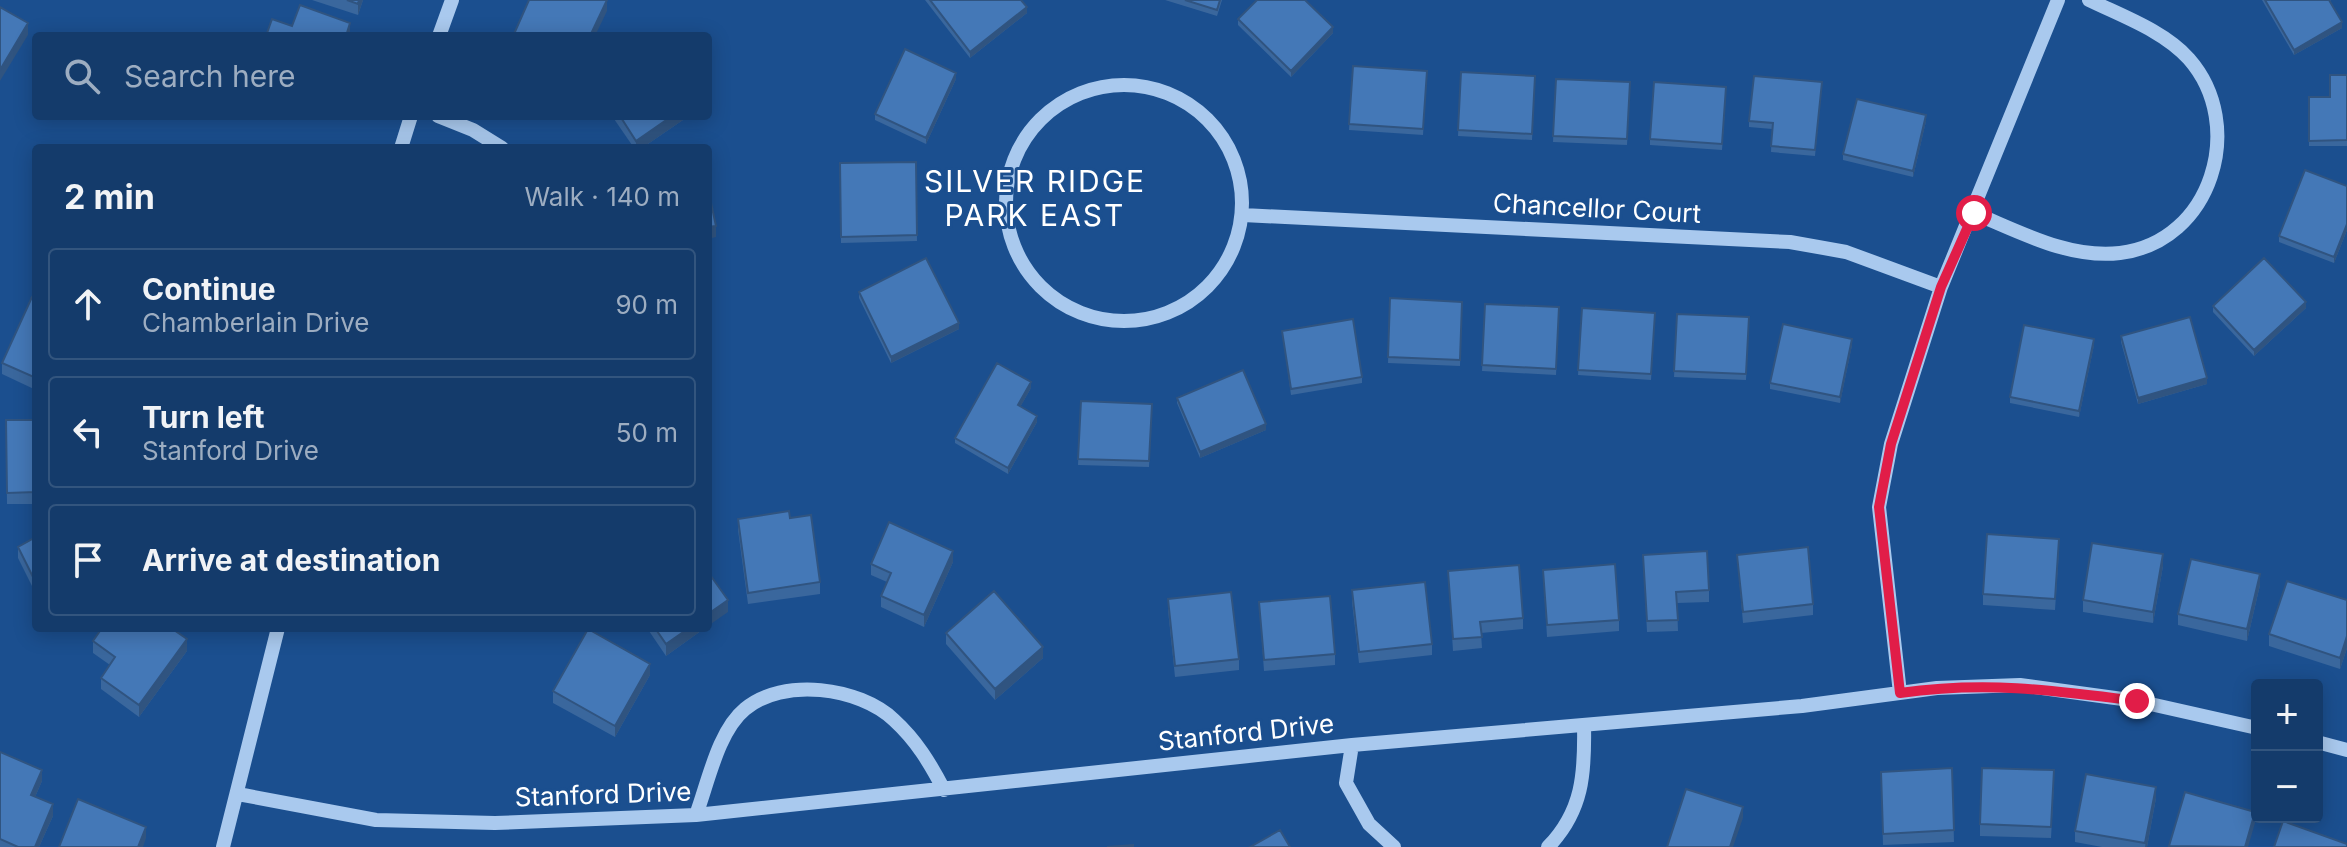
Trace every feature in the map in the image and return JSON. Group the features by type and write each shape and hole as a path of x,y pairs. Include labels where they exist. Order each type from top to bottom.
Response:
{"street":[{"path":"440,32 452,0"},
{"path":"1900,693 1879,507 1891,444 1941,287 1974,213 2058,0"},
{"path":"1974,213 2069,249 2122,253 2161,239 2192,212 2206,192 2219,142 2217,120 2201,74 2167,40 2089,0"},
{"path":"1138,84 1174,94 1205,114 1228,143 1241,178 1243,215 1232,255 1207,289 1173,312 1133,322 1092,318 1054,301 1026,271 1009,233 1005,192 1016,152 1037,121 1078,94 1101,86 1138,84"},
{"path":"402,144 410,120"},
{"path":"448,120 496,144"},
{"name":"Chancellor Court","path":"1243,215 1790,242 1846,252 1941,287"},
{"path":"223,847 277,632"},
{"name":"Stanford Drive","path":"238,794 376,820 495,823 696,815 1352,745 1802,706 1937,688 2020,685 2137,701 2251,727"},
{"path":"696,815 725,738 742,710 763,697 794,689 866,702 892,717 922,749 944,790"},
{"path":"1548,847 1565,829 1585,775 1584,725"},
{"path":"2323,744 2347,750"},
{"path":"1352,745 1346,783 1369,824 1394,847"}],"building":[{"path":"529,0 607,0 592,32 515,32"},
{"path":"930,0 1021,0 1027,7 970,52"},
{"path":"1185,0 1220,0 1217,10"},
{"path":"1257,0 1305,0 1333,27 1291,71 1238,19"},
{"path":"2265,0 2329,0 2342,22 2294,50"},
{"path":"300,5 350,23 347,32 267,32 272,19 292,26"},
{"path":"0,7 28,23 0,70"},
{"path":"905,49 956,73 926,138 875,114"},
{"path":"1353,66 1427,71 1423,129 1349,124"},
{"path":"1461,72 1535,76 1532,134 1458,130"},
{"path":"2330,75 2347,75 2347,140 2309,141 2309,97 2330,97"},
{"path":"1754,76 1822,82 1815,150 1771,146 1773,123 1749,121"},
{"path":"1556,79 1630,82 1627,139 1553,136"},
{"path":"1654,82 1726,87 1722,144 1650,139"},
{"path":"1857,99 1926,115 1913,171 1843,154"},
{"path":"623,120 666,120 636,141"},
{"path":"916,162 917,235 841,237 840,163"},
{"path":"2305,170 2347,186 2347,224 2334,257 2279,236"},
{"path":"926,258 959,323 891,357 859,292"},
{"path":"2264,258 2306,302 2254,350 2213,306"},
{"path":"32,297 32,376 2,363"},
{"path":"1390,298 1462,302 1460,360 1388,357"},
{"path":"1485,304 1559,307 1556,369 1482,365"},
{"path":"1582,308 1655,313 1651,374 1578,370"},
{"path":"1677,314 1749,317 1746,374 1674,371"},
{"path":"2190,317 2207,378 2138,398 2121,336"},
{"path":"1353,319 1362,377 1291,389 1282,331"},
{"path":"1783,324 1852,339 1840,397 1770,383"},
{"path":"2024,325 2094,339 2079,411 2010,397"},
{"path":"997,363 1031,382 1018,405 1037,416 1008,468 955,438"},
{"path":"1243,370 1266,424 1200,452 1177,398"},
{"path":"1081,401 1152,404 1149,461 1078,459"},
{"path":"6,420 32,420 32,492 7,493"},
{"path":"789,511 790,518 811,515 820,582 748,593 738,519"},
{"path":"889,522 953,551 924,615 881,596 891,573 871,564"},
{"path":"1987,534 2059,539 2055,599 1983,594"},
{"path":"32,539 32,575 18,547"},
{"path":"2092,543 2163,554 2153,612 2083,600"},
{"path":"1808,547 1813,604 1743,612 1737,555"},
{"path":"1707,551 1709,590 1676,592 1678,620 1647,621 1643,555"},
{"path":"2191,559 2260,574 2247,629 2178,614"},
{"path":"1615,564 1619,620 1547,625 1543,570"},
{"path":"1519,565 1523,618 1480,622 1482,637 1453,639 1448,571"},
{"path":"712,578 728,600 712,611"},
{"path":"2287,581 2347,600 2347,636 2340,658 2269,634"},
{"path":"1425,582 1432,644 1359,652 1352,590"},
{"path":"994,591 1043,647 995,689 946,633"},
{"path":"1231,592 1239,659 1175,666 1168,599"},
{"path":"1330,596 1335,654 1264,660 1259,602"},
{"path":"99,632 177,632 187,639 139,705 101,678 115,657 93,641"},
{"path":"586,632 593,632 650,664 615,726 553,691"},
{"path":"658,632 683,632 666,644"},
{"path":"0,752 42,770 31,795 53,804 35,847 18,847 0,839"},
{"path":"1952,768 1954,830 1883,834 1881,772"},
{"path":"1982,768 2054,770 2051,827 1980,824"},
{"path":"2086,774 2156,787 2145,843 2075,831"},
{"path":"1686,789 1743,807 1730,847 1667,847"},
{"path":"2185,792 2251,811 2252,823 2245,847 2169,846"},
{"path":"78,799 146,827 138,847 59,847"},
{"path":"2282,823 2347,844 2347,847 2274,847"},
{"path":"1280,830 1290,847 1250,847"}],"district":[{"name":"SILVER RIDGE PARK EAST","path":"1035,198"}],"route":[{"path":"1974,213 1941,287 1891,444 1879,507 1900,693 1937,688 2020,685 2137,701"}]}
